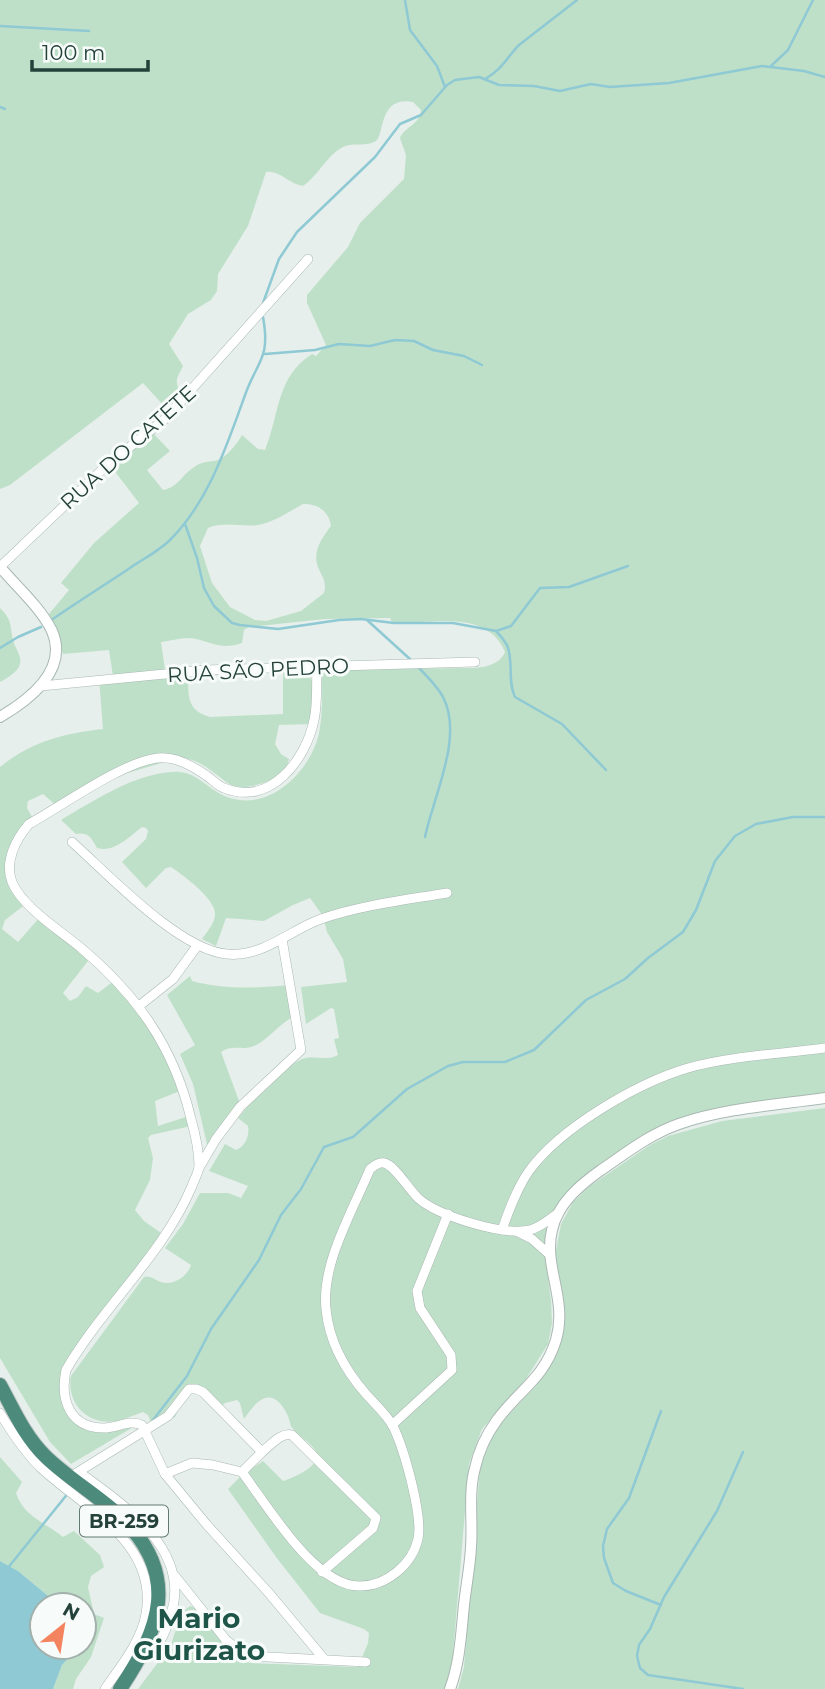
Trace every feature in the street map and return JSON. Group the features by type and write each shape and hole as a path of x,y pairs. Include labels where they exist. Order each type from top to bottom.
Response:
{"highway":[{"name":"BR-259","path":"0,1385 29,1437 44,1455 74,1475 121,1518 142,1542 153,1563 159,1605 156,1624 138,1663 120,1689"}],"street":[{"name":"RUA DO CATETE","path":"0,567 107,465 165,419 308,259"},
{"path":"0,567 52,632 55,650 52,669 41,686 0,717"},
{"name":"RUA SÃO PEDRO","path":"41,686 206,670 475,662"},
{"path":"199,1168 184,1089 167,1048 139,1006 106,969 36,911 20,894 12,882 12,853 18,836 29,824 127,766 158,758 178,759 205,774 222,788 239,792 274,785 288,774 310,735 315,719 317,666"},
{"path":"72,842 156,917 197,946 226,954 255,952 319,920 366,906 447,893"},
{"path":"282,939 301,1050 240,1107 216,1139 199,1168 174,1223 74,1357 65,1377 64,1397 68,1408 78,1419 90,1426 105,1428 138,1423 145,1429 165,1474 324,1659"},
{"path":"139,1006 173,979 197,946"},
{"path":"502,1230 528,1172 551,1147 614,1100 655,1079 690,1067 825,1048"},
{"path":"450,1689 456,1674 471,1547 474,1470 483,1440 498,1418 538,1375 556,1340 561,1317 550,1255 552,1231 558,1213 568,1198 587,1180 641,1142 677,1124 724,1112 825,1098"},
{"path":"165,1474 192,1463 242,1472 298,1546 322,1572 341,1583 360,1586 380,1582 397,1573 410,1558 418,1540 419,1521 408,1472 392,1425 356,1382 332,1340 326,1308 326,1284 333,1257 370,1169 376,1164 384,1163 391,1167 421,1201 486,1228 518,1232 532,1239 550,1255"},
{"path":"518,1232 541,1226 558,1213"},
{"path":"392,1425 452,1370 451,1355 419,1308 417,1300 418,1291 448,1214"},
{"path":"262,1452 204,1392 189,1389 168,1416 74,1475 140,1519 159,1544 175,1576 226,1640 247,1656 366,1662"},
{"path":"0,1413 16,1439 39,1466 108,1522 129,1543 143,1568 147,1594 146,1615 139,1636 104,1689"},
{"path":"242,1472 282,1436 292,1435 376,1518 373,1528 322,1572"},
{"path":"138,1663 161,1642 173,1608 175,1576"},
{"path":"173,1608 188,1601 197,1604"}],"green space":[{"path":"0,0 825,0 825,1096 664,1125 644,1135 583,1177 565,1194 555,1209 544,1250 552,1323 548,1344 526,1379 482,1429 469,1464 452,1665 446,1689 138,1689 171,1645 181,1613 190,1606 198,1609 235,1658 250,1663 358,1667 368,1643 369,1633 364,1629 320,1613 228,1489 263,1461 283,1481 306,1470 315,1461 315,1450 294,1430 277,1400 266,1398 260,1401 244,1419 237,1400 225,1403 216,1410 203,1387 195,1386 182,1402 175,1417 154,1430 148,1415 143,1412 106,1422 88,1416 76,1403 70,1386 71,1376 144,1277 170,1283 179,1280 189,1269 191,1265 165,1248 183,1224 200,1193 228,1193 241,1198 248,1186 209,1171 225,1144 236,1150 246,1140 248,1126 238,1118 267,1086 292,1065 305,1058 329,1058 338,1055 334,1039 339,1038 334,1009 331,1008 306,1024 301,987 347,982 343,959 327,932 323,916 310,898 264,921 226,918 216,946 202,939 212,925 215,915 211,902 198,888 171,867 166,868 146,888 122,862 146,839 146,828 142,827 115,846 103,849 97,848 86,835 76,834 61,820 115,789 144,777 173,772 189,774 230,798 260,799 274,793 298,773 315,747 320,726 322,674 325,670 484,667 499,660 505,652 497,638 485,629 472,624 440,621 393,624 390,618 325,619 249,627 244,630 242,643 229,646 192,638 161,642 165,670 188,669 192,705 210,717 283,714 283,670 306,671 314,689 312,724 279,725 275,744 281,754 289,759 282,772 269,781 238,789 195,761 178,758 111,778 59,808 43,794 28,801 27,808 35,822 19,839 13,856 15,881 26,904 5,920 2,929 18,942 40,917 91,957 63,993 70,1001 78,997 86,986 98,993 115,980 158,1038 180,1091 155,1101 158,1126 189,1116 191,1126 148,1138 153,1158 150,1180 135,1210 144,1221 161,1233 61,1380 79,1424 135,1426 71,1464 50,1442 0,1358 0,767 23,751 49,740 103,729 99,678 113,676 109,650 63,654 57,630 49,614 69,590 61,583 94,543 139,503 110,465 151,431 170,451 147,470 163,490 172,487 198,465 227,455 242,435 258,449 265,450 285,385 300,363 312,354 316,356 326,345 307,303 307,295 348,247 360,223 404,179 406,155 400,138 418,119 421,110 413,102 394,105 388,110 376,141 343,147 303,186 276,173 266,172 248,226 218,274 217,291 211,300 188,314 169,344 183,366 177,382 181,392 163,405 143,383 10,485 0,489","holes":["308,504 325,512 331,526 321,540 316,556 324,582 324,593 301,611 266,621 255,620 230,607 212,583 200,546 208,528 220,525 264,524"]},
{"path":"0,608 9,621 20,661 15,672 0,682"},
{"path":"190,976 192,981 229,987 290,985 295,1016 254,1046 229,1048 221,1052 239,1101 210,1145 207,1144 193,1084 180,1054 195,1045 167,995"},
{"path":"825,1108 825,1689 458,1689 464,1667 480,1466 487,1444 500,1424 536,1386 554,1357 556,1250 561,1224 573,1202 590,1186 650,1145 668,1136 722,1121"},
{"path":"0,1457 22,1482 16,1493 24,1508 63,1537 74,1531 100,1555 104,1567 91,1576 89,1591 42,1591 18,1571 0,1561"},
{"path":"98,1616 104,1618 98,1636"},
{"path":"66,1661 88,1661 76,1679 73,1689 53,1689"}],"water":[{"path":"0,1561 18,1571 42,1591 28,1591 28,1661 66,1661 53,1689 0,1689"}],"waterway":[{"path":"405,0 410,30 437,66 445,87"},
{"path":"485,79 500,67 519,45 577,0"},
{"path":"771,66 788,50 813,0"},
{"path":"0,26 89,31"},
{"path":"263,303 279,259 297,232 375,157 400,124 421,115 447,85 455,80 479,77 499,85 534,86 560,91 591,84 610,87 669,83 762,66 804,71 825,77"},
{"path":"0,107 5,109"},
{"path":"50,621 161,548 195,509 214,474 264,352 263,317"},
{"path":"265,354 315,350 339,344 370,346 395,340 414,341 433,350 464,356 482,365"},
{"path":"185,524 204,588 214,606 232,623 278,629 361,619 394,623 453,623 496,631 511,626 540,588 569,587 628,566"},
{"path":"367,620 411,660"},
{"path":"0,648 41,627"},
{"path":"496,631 509,651 511,684 515,697 562,724 606,770"},
{"path":"418,667 443,697 449,713 450,730 445,767 425,837"},
{"path":"153,1420 187,1376 211,1329 259,1260 281,1215 301,1189 324,1147 353,1137 407,1089 448,1066 463,1062 505,1062 534,1050 586,1000 625,979 683,932 696,910 715,861 735,836 756,824 793,817 825,817"},
{"path":"661,1411 629,1498 607,1529 603,1546 604,1558 613,1583 661,1605"},
{"path":"743,1452 717,1511 664,1597 650,1629 639,1645 637,1656 640,1668 648,1675 743,1689"},
{"path":"7,1569 69,1492"}],"district":[{"name":"Mario Giurizato","path":"199,1634"}]}
